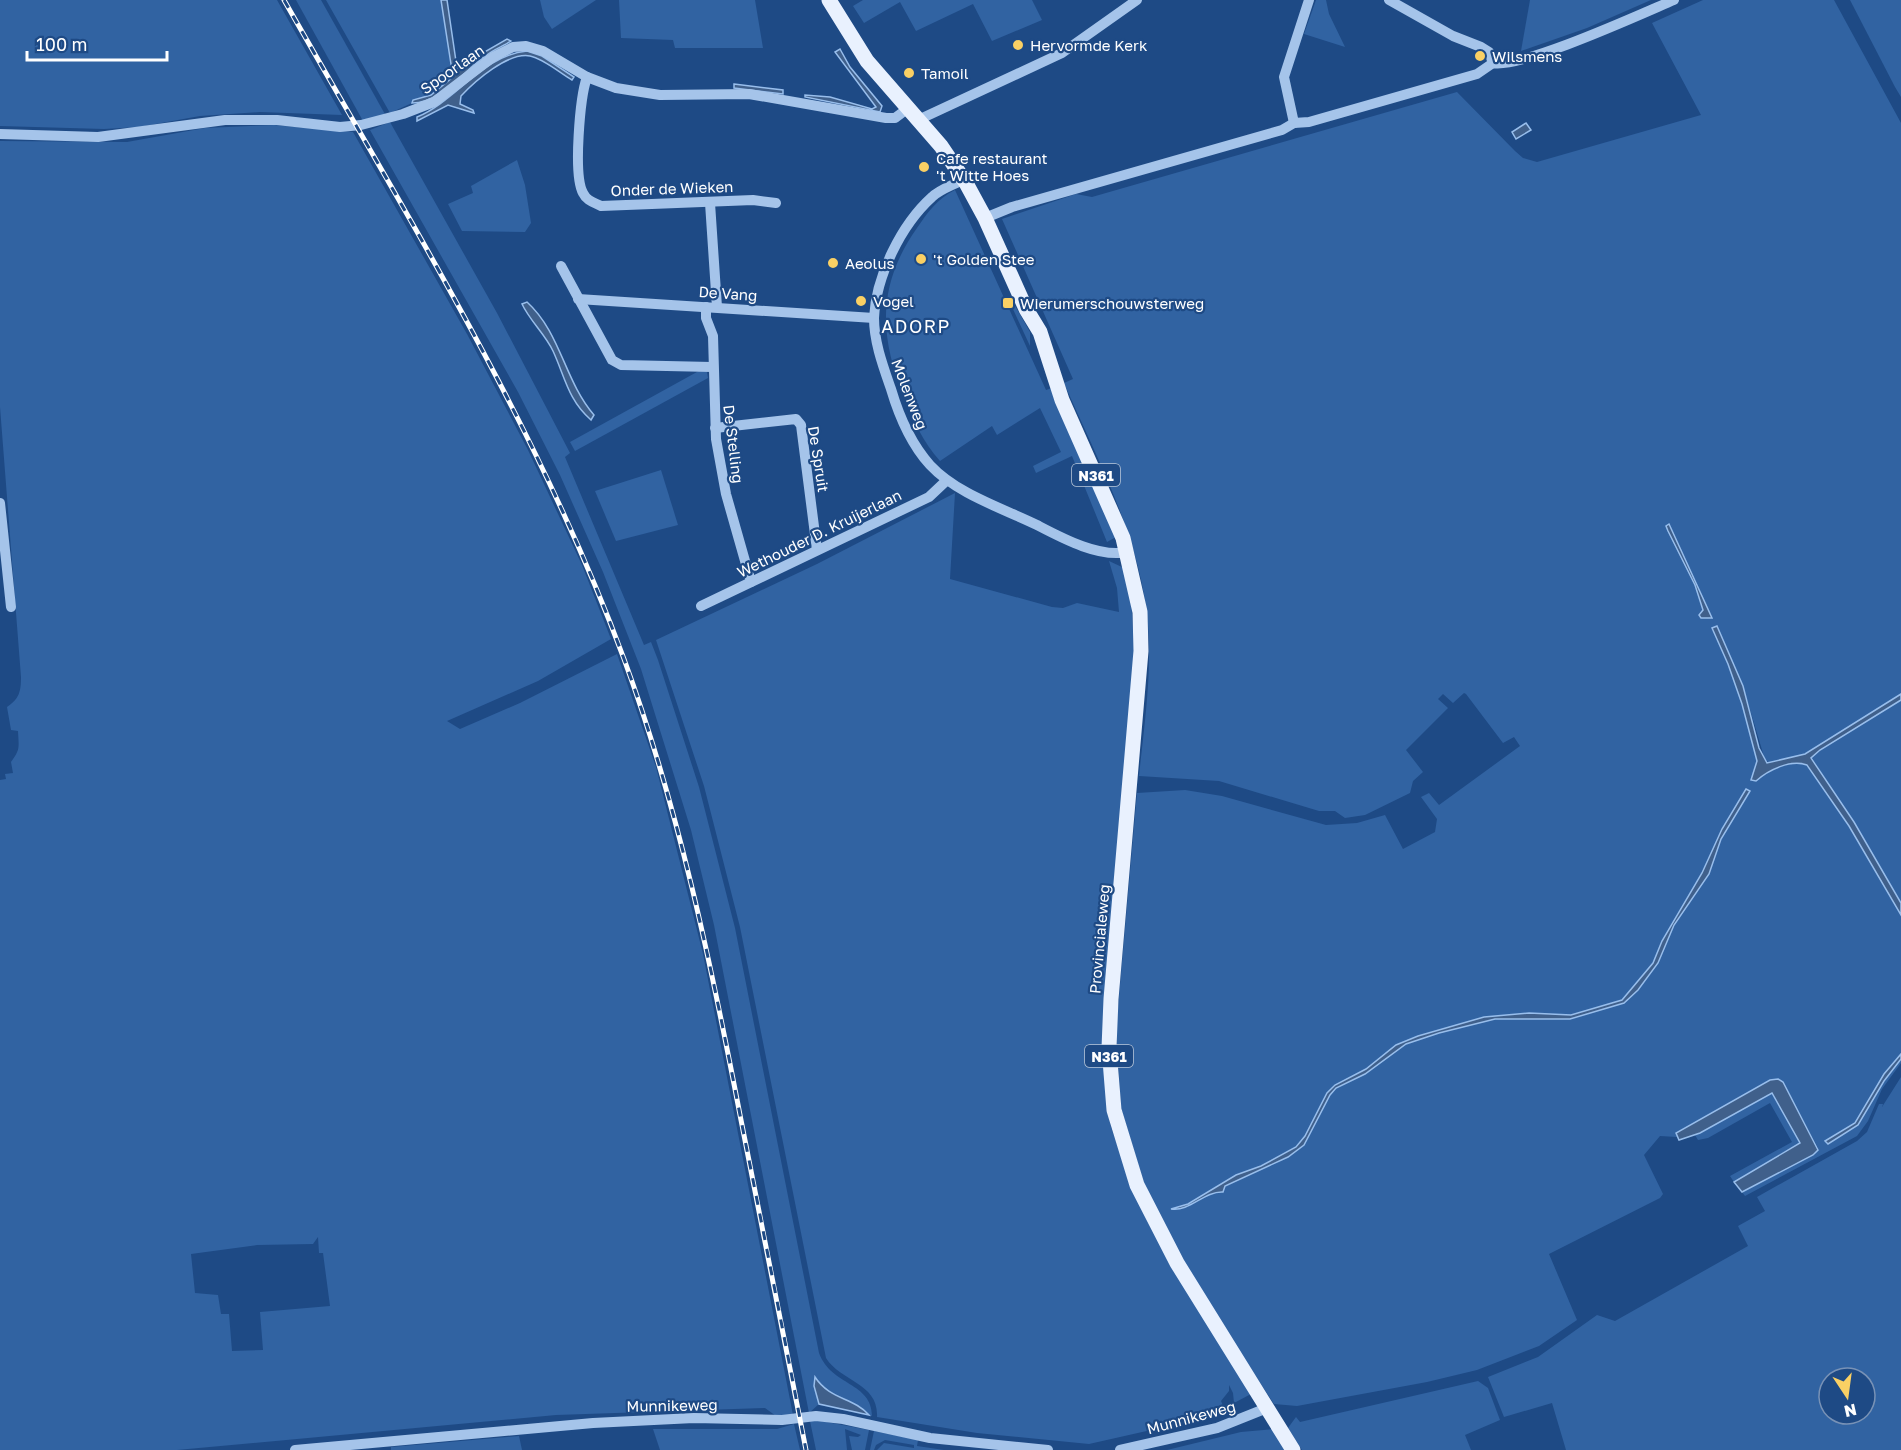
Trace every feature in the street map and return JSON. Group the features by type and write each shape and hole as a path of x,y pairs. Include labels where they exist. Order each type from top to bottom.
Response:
{"main road":[{"name":"Provincialeweg","path":"829,0 867,61 941,146 964,180 985,218 1026,309 1043,364 1062,399 1127,552 1140,612 1141,667 1110,1019 1109,1048 1114,1110 1134,1176 1156,1227 1293,1450"}],"street":[{"path":"1294,123 1284,77 1309,0"},
{"path":"1389,0 1453,36 1481,46 1489,52 1493,63"},
{"path":"985,218 1012,207 1282,130 1294,123 1309,122 1477,74 1493,63 1506,65 1555,49 1674,0"},
{"name":"Spoorlaan","path":"0,134 98,137 225,120 277,120 340,127 361,125 403,114 434,102 493,57 520,46 543,51 587,77 616,88 660,95 749,94 895,118 912,115 1062,53 1130,2"},
{"name":"Onder de Wieken","path":"587,77 582,92 578,154 581,191 589,201 601,206 753,200 776,203"},
{"name":"Molenweg","path":"964,180 933,195 906,228 889,261 879,290 874,318 878,351 895,402 912,440 929,464 946,481 1065,538 1107,553 1127,552"},
{"name":"De Stelling","path":"710,203 711,307 706,318 713,336 715,428 726,494 751,582"},
{"path":"561,266 612,360 621,365 712,367"},
{"name":"De Vang","path":"578,299 874,318"},
{"name":"De Spruit","path":"715,428 796,419 801,425 817,550"},
{"name":"Wethouder D. Kruijerlaan","path":"700,606 929,497 946,481"},
{"path":"0,503 11,608"},
{"name":"Munnikeweg","path":"1120,1450 1217,1428 1267,1408"},
{"name":"Munnikeweg","path":"295,1450 603,1422 694,1418 782,1420 816,1416 843,1419 930,1438 1048,1450"}],"shaded area":[{"path":"0,0 277,0 342,115 260,112 200,116 139,127 104,129 0,126"},
{"path":"296,0 321,0 386,116 363,121"},
{"path":"326,0 441,0 453,77 431,95 413,100 412,103 390,113"},
{"path":"441,0 447,0 457,68 507,39 511,41 478,61 452,85 433,98 412,103 413,100 431,95 453,77"},
{"path":"540,0 596,0 552,29 544,17"},
{"path":"619,0 755,0 763,48 675,48 673,40 621,38"},
{"path":"863,0 1032,0 1042,20 992,41 973,4 916,31 900,2 864,23 853,6"},
{"path":"1316,0 1326,0 1329,14 1345,47 1304,34"},
{"path":"1530,0 1651,0 1587,28 1521,51"},
{"path":"1703,0 1834,0 1901,123 1901,903 1811,756 1805,754 1770,763 1765,760 1743,686 1717,626 1712,629 1728,664 1742,704 1757,761 1751,780 1755,781 1766,773 1787,765 1807,765 1849,826 1901,915 1901,1054 1888,1069 1856,1121 1827,1144 1853,1127 1901,1059 1901,1063 1882,1089 1868,1121 1857,1136 1745,1196 1742,1192 1813,1155 1818,1148 1783,1082 1706,1116 1677,1133 1677,1137 1660,1136 1644,1155 1663,1194 1660,1198 1549,1254 1577,1320 1539,1346 1477,1370 1427,1382 1297,1406 1274,1404 1194,1282 1147,1194 1121,1108 1116,1030 1137,793 1185,790 1222,796 1326,825 1357,823 1385,815 1403,849 1435,832 1437,819 1421,797 1429,793 1439,805 1520,746 1514,737 1503,743 1466,694 1464,693 1453,703 1443,694 1438,699 1448,708 1406,750 1423,772 1413,781 1410,793 1365,815 1345,818 1335,811 1319,811 1219,781 1139,776 1147,701 1149,644 1144,593 1137,562 1104,471 1064,383 1073,379 1002,219 1076,194 1092,197 1457,92 1523,158 1537,162 1701,115 1652,23"},
{"path":"1850,0 1901,0 1901,97 1895,87"},
{"path":"840,49 850,67 882,106 880,112 805,97 805,95 830,97 872,109 876,107 835,52"},
{"path":"527,51 542,56 574,77 572,80 546,63 530,56 512,58 492,69 461,96 460,104 473,110 474,113 448,105 417,121 417,117 431,110 483,69 511,54"},
{"path":"734,84 783,90 783,94 734,88"},
{"path":"390,122 497,313 570,453 565,457 644,645 651,642 658,660 699,787 735,928 819,1353 832,1372 865,1396 872,1416 834,1394 816,1378 814,1387 819,1404 809,1413 714,925 691,830 641,669 603,572 560,475 518,392 370,130"},
{"path":"1526,123 1531,130 1516,139 1512,132"},
{"path":"274,125 353,132 467,334 528,450 582,565 611,639 538,681 447,721 460,729 520,703 617,654 656,767 703,954 793,1415 776,1416 765,1408 556,1415 177,1450 0,1450 0,780 6,779 5,774 13,773 11,762 18,748 18,731 11,730 7,707 18,695 21,677 0,407 0,141 127,142 205,128","holes":["318,1237 319,1253 323,1253 330,1306 260,1312 263,1350 232,1351 229,1314 221,1314 218,1295 195,1293 191,1254 257,1245 313,1244"]},
{"path":"517,160 525,185 531,223 525,232 462,231 448,204 473,193 471,186"},
{"path":"955,190 1046,390 1052,388 1116,537 1107,542 1072,456 1036,473 1033,466 1061,452 1040,408 997,435 992,426 940,461 911,414 890,352 886,311 889,290 904,249 917,228 938,202"},
{"path":"527,302 548,328 576,387 594,415 591,420 572,396 550,345 525,310 522,304"},
{"path":"1014,304 1030,332 1030,346 1012,307"},
{"path":"706,367 708,378 575,451 570,442"},
{"path":"661,470 678,525 616,541 595,491"},
{"path":"955,493 950,579 1052,607 1063,608 1077,603 1119,612 1117,588 1109,561 1124,568 1131,598 1134,649 1107,1105 1111,1127 1128,1176 1251,1394 1234,1403 1229,1385 1229,1391 1221,1401 1225,1410 1222,1414 1089,1444 977,1433 877,1417 876,1406 866,1390 841,1373 826,1358 740,927 704,786 656,640 817,564"},
{"path":"1669,524 1712,618 1701,618 1699,615 1703,610 1695,585 1668,531 1666,526"},
{"path":"1717,626 1743,686 1759,748 1767,763 1805,754 1901,694 1901,700 1820,750 1811,758 1854,822 1901,903 1901,915 1849,826 1807,765 1794,763 1773,770 1756,781 1751,780 1757,761 1742,704 1712,628"},
{"path":"1746,789 1750,791 1721,839 1709,874 1674,925 1658,963 1638,990 1624,1003 1570,1019 1495,1019 1406,1044 1365,1074 1336,1088 1330,1095 1304,1145 1288,1157 1225,1186 1223,1192 1178,1209 1171,1209 1188,1204 1236,1175 1261,1166 1296,1147 1305,1136 1327,1093 1335,1085 1366,1069 1396,1045 1418,1036 1484,1017 1529,1013 1571,1015 1622,1000 1653,963 1662,941 1702,873 1722,829"},
{"path":"1901,1054 1901,1059 1884,1081 1858,1125 1828,1144 1825,1141 1855,1123 1884,1074"},
{"path":"1901,1077 1901,1450 1566,1450 1552,1403 1504,1417 1488,1377 1538,1357 1597,1315 1615,1321 1748,1246 1738,1226 1765,1211 1757,1197 1857,1141 1867,1132 1879,1104 1883,1104 1882,1107"},
{"path":"1778,1079 1783,1082 1818,1150 1813,1155 1742,1192 1734,1182 1800,1143 1772,1093 1700,1133 1679,1140 1676,1133 1770,1080"},
{"path":"1772,1093 1800,1143 1734,1182 1730,1176 1792,1142 1770,1103 1708,1138 1698,1140 1695,1135"},
{"path":"815,1377 828,1390 863,1409 869,1415 819,1404 814,1386"},
{"path":"1478,1381 1488,1388 1500,1420 1465,1435 1471,1450 1302,1450 1288,1428 1296,1417 1300,1422"},
{"path":"816,1420 869,1430 865,1450 852,1450 849,1436 861,1435 845,1429 847,1450 816,1450 810,1421"},
{"path":"794,1424 800,1450 660,1450 653,1429 777,1429"},
{"path":"1274,1429 1287,1450 1167,1450 1241,1432"},
{"path":"874,1431 918,1440 917,1446 944,1450 877,1450 884,1443 914,1448 914,1445 885,1440 876,1445 874,1450 870,1450"},
{"path":"519,1436 522,1450 391,1450 391,1447"}],"railway":[{"path":"284,0 423,242 511,405 590,573 624,659 644,715 692,887 730,1062 806,1450"}],"place":[{"name":"Hervormde Kerk","path":"1018,45"},
{"name":"Wilsmens","path":"1480,56"},
{"name":"Tamoil","path":"909,73"},
{"name":"Cafe restaurant 't Witte Hoes","path":"924,167"},
{"name":"'t Golden Stee","path":"921,259"},
{"name":"Aeolus","path":"833,263"},
{"name":"Vogel","path":"861,301"},
{"name":"Wierumerschouwsterweg","path":"1008,303"}],"district":[{"name":"ADORP","path":"916,326"}]}
